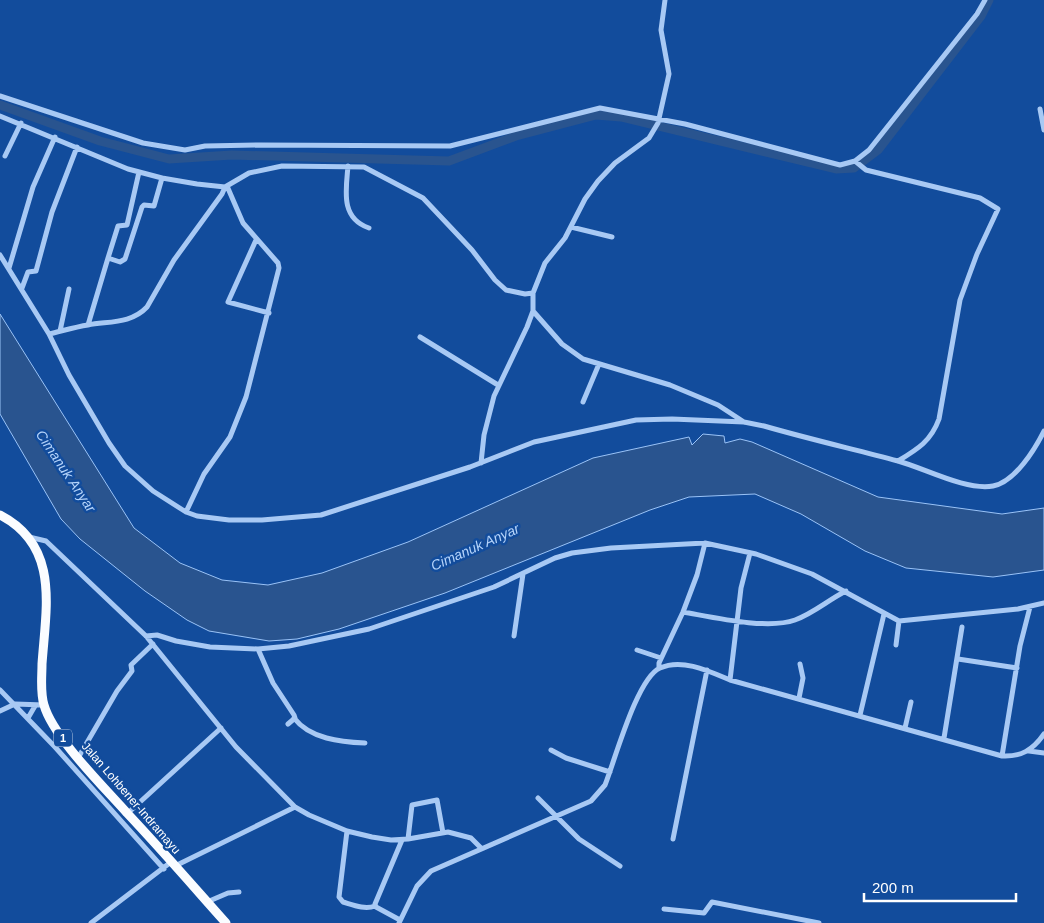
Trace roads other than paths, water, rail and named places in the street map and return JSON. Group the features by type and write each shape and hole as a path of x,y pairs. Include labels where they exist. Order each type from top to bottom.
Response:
{"highway":[{"name":"Jalan Lohbener-Indramayu","path":"0,515 29,537 40,558 45,576 46,601 38,708 51,720 78,758 128,813 169,866 226,923"}],"street":[{"path":"481,463 484,436 498,385 533,311 533,293 545,263 572,227 585,199 598,181 615,163 655,131 669,74 661,30 665,0"},
{"path":"857,164 977,14 985,0"},
{"path":"0,96 143,143 185,150 205,146 261,145 450,146 600,108 840,165 857,164 980,198 994,205 998,211 977,254 960,300 939,419 935,430 925,444 898,461"},
{"path":"1040,109 1044,130"},
{"path":"0,116 139,172 162,178 226,186"},
{"path":"5,156 21,123"},
{"path":"9,268 33,187 55,137"},
{"path":"22,288 28,272 36,271 52,212 77,147"},
{"path":"49,334 88,325 125,320 140,314 147,307 174,260 226,186 238,178 261,169 282,166 364,167 418,194 450,226 501,285 514,292 533,293"},
{"path":"348,166 346,198 348,208 356,222 369,228"},
{"path":"88,325 118,226 127,225 139,172"},
{"path":"108,258 120,262 125,259 142,207 144,205 154,206 162,178"},
{"path":"186,512 204,474 230,436 246,397 269,313 279,265 243,223 226,186"},
{"path":"572,227 612,237"},
{"path":"256,240 228,302 269,313"},
{"path":"0,256 22,288 49,334 69,375 109,443 125,466 153,492 186,512 230,520 280,519 321,515 481,463 534,442 636,420 672,419 744,422 898,461 962,482 995,486 1025,463 1044,431"},
{"path":"60,331 69,289"},
{"path":"533,311 570,352 599,364 651,378 684,390 718,405 744,422"},
{"path":"420,337 498,385"},
{"path":"583,402 599,364"},
{"path":"29,537 46,541 146,636 241,753 295,807 308,815 347,831 383,839 405,840 443,833 459,833 471,838 482,848"},
{"path":"146,636 157,635 202,646 258,650 324,640 369,629 494,587 555,558 572,553 611,548 705,543 750,553 812,574 899,621 915,621 1030,607 1044,603"},
{"path":"375,906 399,922 417,886 426,875 482,848 591,801 605,785 642,686 659,668 661,658 683,612 697,575 705,543"},
{"path":"730,680 741,586 750,553"},
{"path":"514,636 523,574"},
{"path":"683,612 736,621 791,621 818,609 846,591"},
{"path":"1002,756 1016,668 1030,607"},
{"path":"860,715 884,614"},
{"path":"896,645 899,621"},
{"path":"944,738 962,627"},
{"path":"78,758 117,691 132,671 131,665 153,644"},
{"path":"258,650 268,674 294,715 294,718 305,728 330,739 365,743"},
{"path":"638,650 661,658"},
{"path":"958,659 1016,668"},
{"path":"799,698 803,678 800,664"},
{"path":"659,668 685,665 706,674 944,738 1002,756 1036,752 1044,734"},
{"path":"673,839 706,674"},
{"path":"0,690 17,704 169,866"},
{"path":"905,728 911,702"},
{"path":"0,711 17,704 38,708"},
{"path":"29,718 38,708"},
{"path":"288,724 294,718"},
{"path":"128,813 221,728"},
{"path":"551,750 566,758 610,772"},
{"path":"538,798 579,838 620,866"},
{"path":"347,831 339,897 343,902 354,906 370,908 375,906 405,840 412,805 434,799 437,800 443,833"},
{"path":"91,923 169,866 295,807"},
{"path":"207,902 224,895 239,892"},
{"path":"664,909 704,913 712,902 820,923"}],"water":[{"name":"Cimanuk Anyar","path":"0,314 134,528 180,563 222,580 268,585 322,573 408,542 593,458 689,437 692,445 703,434 724,436 725,443 740,439 752,442 878,497 1002,514 1044,508 1044,570 993,577 906,568 865,551 801,514 755,494 689,497 650,510 445,593 339,629 297,639 269,641 209,631 187,620 145,591 80,539 61,519 0,414"}],"waterway":[{"path":"0,105 100,141 169,159 232,155 449,161 516,136 596,115 621,117 836,169 854,168 878,150 981,16 989,0"}]}
